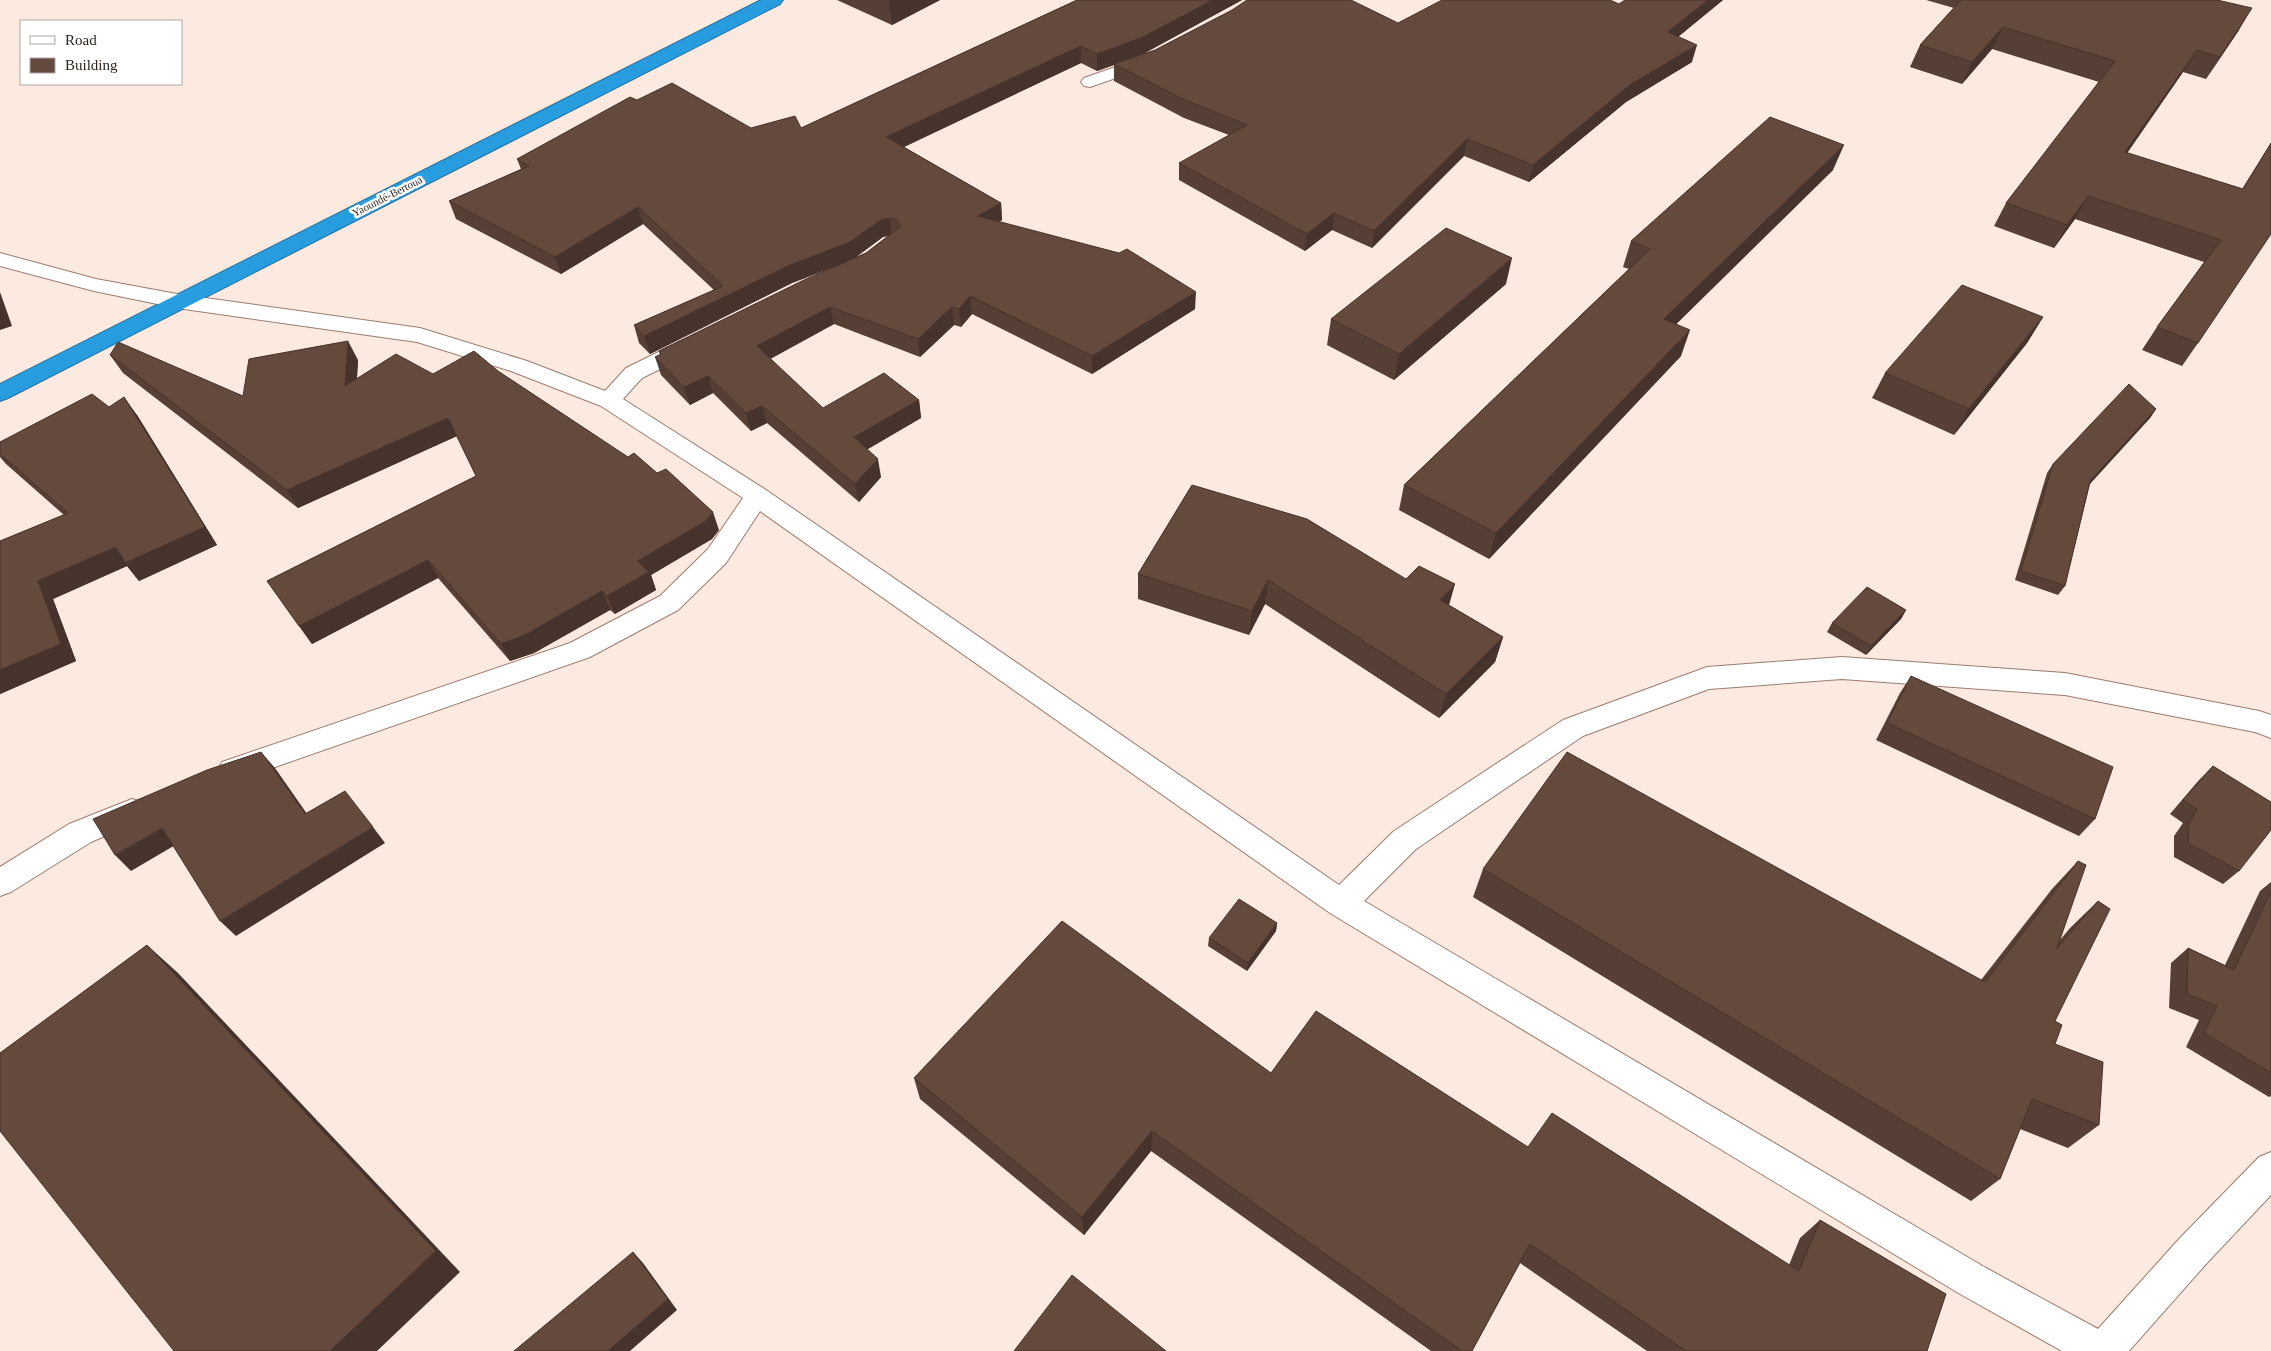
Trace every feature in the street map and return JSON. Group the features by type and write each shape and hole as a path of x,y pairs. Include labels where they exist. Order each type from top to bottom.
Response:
{"highway":[{"name":"Yaoundé-Bertoua","path":"0,393 768,1"}],"street":[{"path":"1090,82 1148,61 1165,52"},
{"path":"0,259 94,285 177,301 420,335 519,366 609,402 757,496 1341,903 1973,1281 2100,1351"},
{"path":"609,402 634,373 713,334"},
{"path":"211,777 580,650 669,603 717,556 757,496"},
{"path":"1341,903 1405,840 1573,728 1707,678 1842,668 2065,684 2259,722 2271,727"},
{"path":"0,883 80,832 158,799"},
{"path":"2104,1351 2193,1251 2271,1169"}],"building":[{"path":"1077,0 1213,0 1141,38 1097,54 1081,46 886,137 1001,203 978,216 1119,253 1127,249 1196,292 1092,356 970,296 959,309 952,307 918,339 830,307 757,346 823,408 884,373 919,400 854,437 878,459 855,484 762,406 746,413 708,376 684,387 655,357 661,354 659,351 806,279 866,253 900,227 897,220 889,218 881,220 850,242 788,266 644,336 634,325 723,286 638,207 555,257 449,201 529,166 517,159 630,97 637,100 672,83 751,128 795,116 801,128"},
{"path":"1247,0 1351,0 1398,23 1442,0 1610,0 1619,4 1625,0 1708,0 1668,32 1697,45 1630,85 1533,165 1467,139 1374,231 1334,213 1307,234 1179,163 1247,125 1185,100 1114,64 1155,50 1232,10"},
{"path":"1961,0 2217,0 2252,8 2220,57 2197,50 2125,152 2243,189 2271,143 2271,234 2198,343 2157,327 2221,240 2088,196 2067,225 2006,203 2115,61 2003,27 1972,62 1920,45"},
{"path":"1770,117 1844,145 1664,319 1690,330 1496,533 1404,485 1650,249 1631,241"},
{"path":"1446,228 1512,258 1399,354 1331,319"},
{"path":"1962,285 2043,317 1969,409 1885,373"},
{"path":"348,341 345,386 396,354 433,374 474,351 498,371 628,457 634,453 657,473 666,469 713,512 706,521 638,561 649,572 607,596 602,591 525,635 501,644 428,560 299,626 267,581 476,476 448,418 287,490 110,355 118,342 243,396 249,359"},
{"path":"2129,384 2156,409 2090,481 2065,586 2021,571 2053,464"},
{"path":"92,394 109,407 124,397 205,527 125,563 116,547 38,581 61,644 0,670 0,541 68,513 0,454 0,442"},
{"path":"1192,485 1307,519 1406,579 1419,566 1455,584 1440,600 1503,637 1446,694 1268,580 1252,611 1138,574"},
{"path":"1867,587 1906,610 1871,646 1832,623"},
{"path":"1911,676 2113,767 2095,819 1887,723"},
{"path":"261,752 305,814 345,791 373,827 220,921 162,828 115,855 93,819 207,770"},
{"path":"1567,752 1985,982 2078,861 2086,865 2057,948 2098,901 2110,909 2055,1021 2062,1025 2055,1044 2103,1062 2099,1125 2032,1099 2000,1179 1483,869"},
{"path":"2213,766 2271,802 2271,830 2239,871 2188,843 2189,823 2197,809 2183,800"},
{"path":"2271,891 2271,1073 2204,1033 2217,1006 2187,994 2188,948 2234,970"},
{"path":"1239,899 1277,923 1248,963 1209,938"},
{"path":"1062,921 1271,1073 1316,1011 1528,1147 1552,1113 1799,1271 1820,1220 1946,1294 1927,1351 1686,1351 1530,1244 1472,1351 1462,1351 1152,1131 1082,1217 914,1078"},
{"path":"147,945 436,1251 330,1351 174,1351 0,1131 0,1053"},
{"path":"633,1252 668,1299 608,1351 514,1351"},
{"path":"1072,1275 1166,1351 1014,1351"}]}
